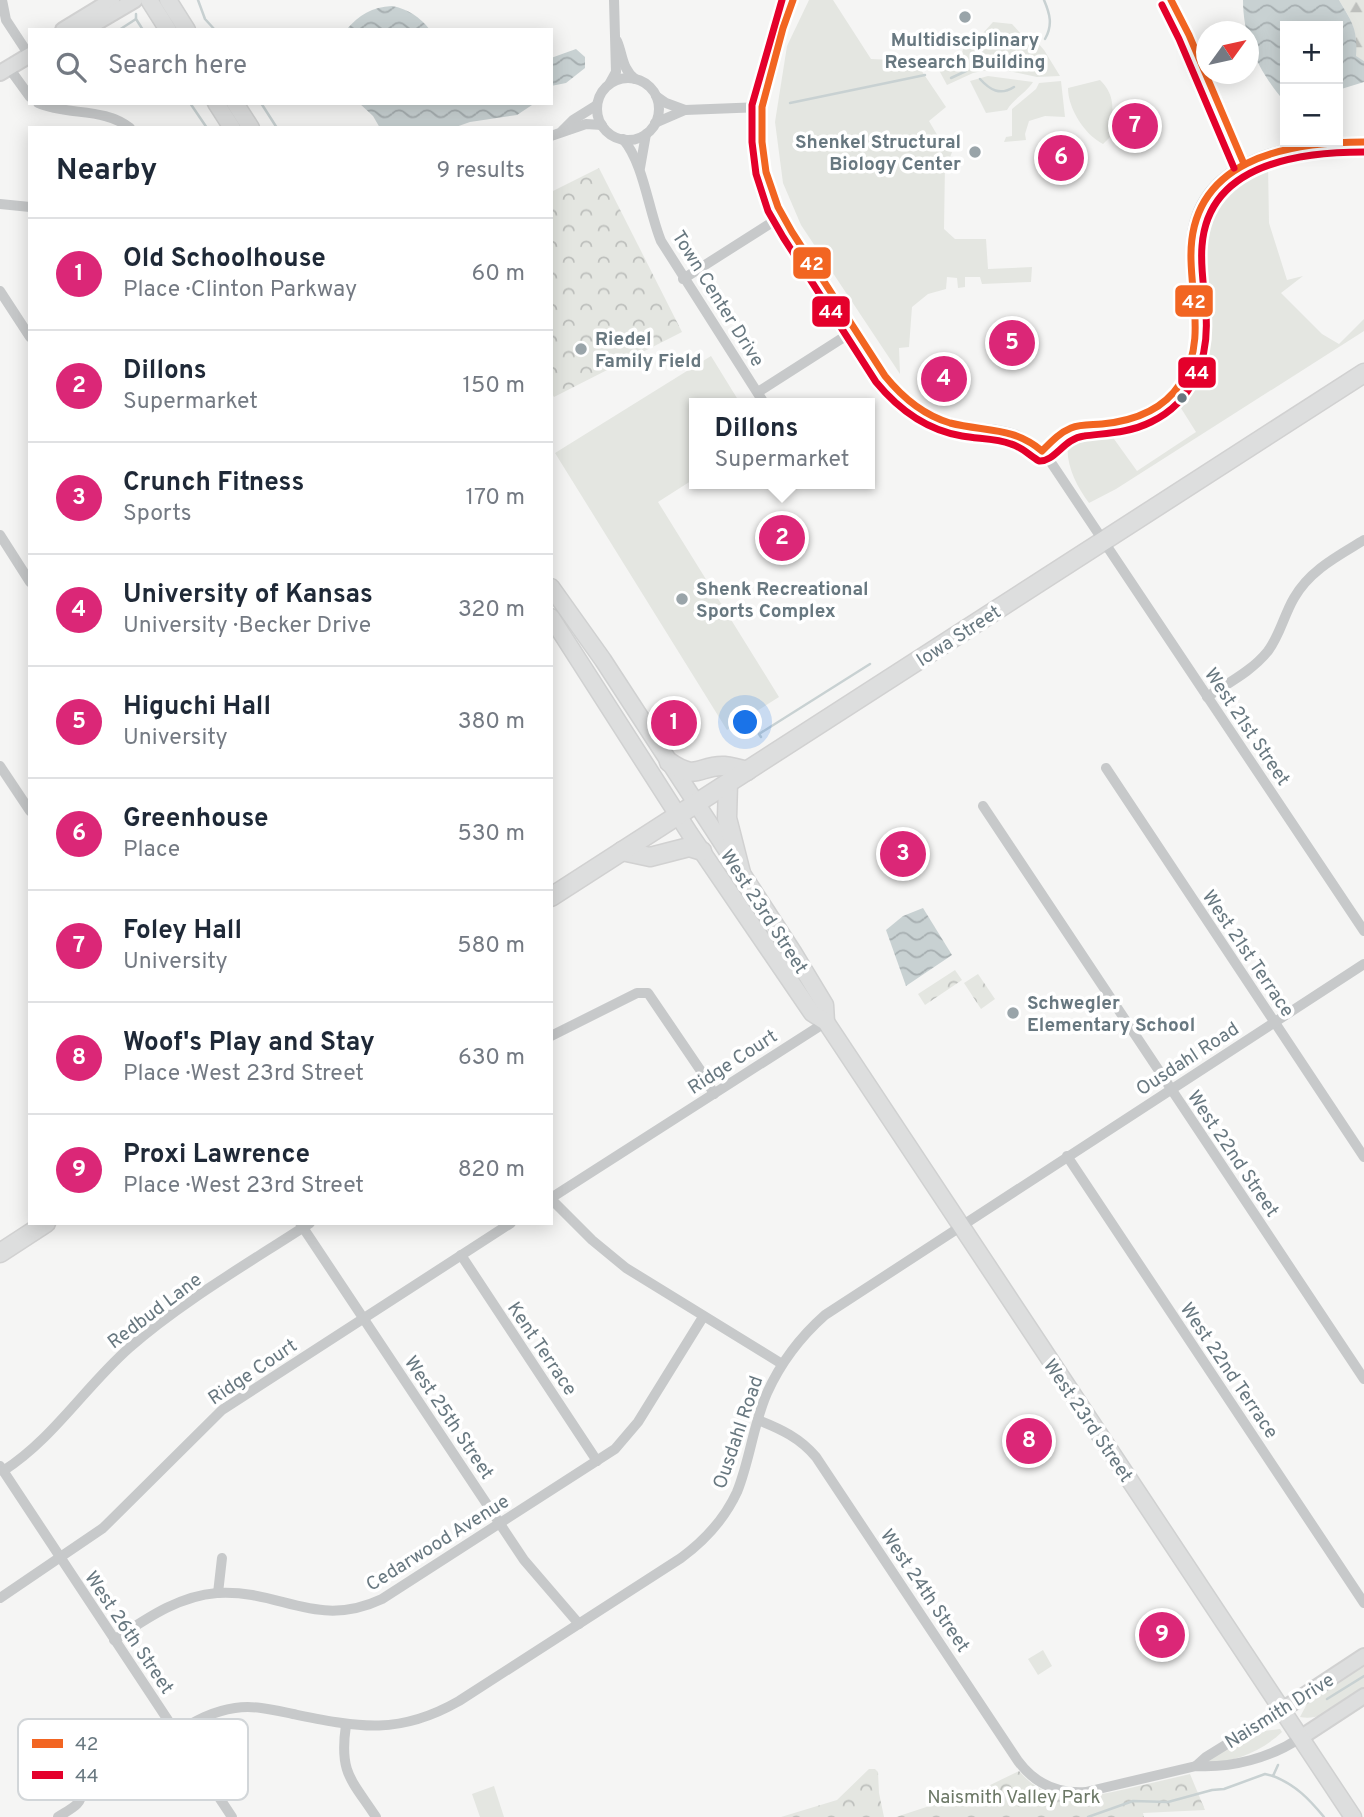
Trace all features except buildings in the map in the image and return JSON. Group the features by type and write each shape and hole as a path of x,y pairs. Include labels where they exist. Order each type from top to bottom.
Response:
{"highway":[{"name":"Iowa Street","path":"553,896 1364,373"},
{"path":"669,762 692,773 722,766 747,771"},
{"path":"728,783 725,807 741,873"},
{"path":"622,851 650,857 689,847 702,851"},
{"path":"0,1253 43,1225"}],"main road":[{"path":"149,0 167,28"},
{"path":"168,0 186,28"},
{"path":"217,105 231,126"},
{"path":"236,105 250,126"},
{"name":"West 23rd Street","path":"553,590 596,648 825,1005 826,1022"},
{"name":"West 23rd Street","path":"553,620 702,851 812,1013 826,1022 1353,1817"}],"street":[{"path":"2,0 6,20 28,53"},
{"path":"66,28 113,0"},
{"path":"87,28 135,0"},
{"path":"614,0 615,72 597,105 601,125 607,132 623,139 631,140 646,134 655,123 659,110 656,96"},
{"path":"793,0 762,107 763,157 782,216 893,386 914,405 938,419 958,425 1005,430 1017,434 1042,451 1069,428 1128,421 1147,413 1165,401 1180,384 1194,357 1198,332 1191,257 1195,221 1211,188 1228,173 1244,164 1280,151 1310,144 1364,142"},
{"path":"1171,0 1189,35 1244,164"},
{"path":"616,40 622,52 624,67 635,79 647,85 666,103 685,110"},
{"path":"28,56 4,70 28,95"},
{"path":"610,83 635,79"},
{"path":"43,105 106,116 127,126"},
{"path":"556,133 597,105"},
{"path":"655,123 685,110 762,107"},
{"path":"556,133 586,124 601,125"},
{"name":"Town Center Drive","path":"639,168 646,134"},
{"name":"Town Center Drive","path":"623,139 639,168 652,220 661,241 761,398"},
{"path":"0,204 28,207"},
{"path":"683,279 782,216"},
{"path":"0,291 28,334"},
{"path":"758,392 855,330"},
{"name":"West 21st Street","path":"1042,451 1364,931"},
{"path":"0,534 28,579"},
{"path":"1207,697 1250,668 1266,653 1295,596 1308,579 1327,563 1364,540"},
{"path":"0,766 28,808"},
{"name":"West 21st Terrace","path":"1105,768 1364,1157"},
{"name":"West 22nd Street","path":"982,806 1364,1380"},
{"name":"Ousdahl Road","path":"200,1719 226,1709 247,1707 346,1725 386,1726 421,1720 437,1713 681,1558 712,1530 736,1493 767,1393 782,1364 799,1340 825,1315 1364,964"},
{"path":"553,1035 637,993 648,993 714,1094"},
{"name":"Ridge Court","path":"553,1198 826,1022"},
{"name":"West 22nd Terrace","path":"1067,1156 1364,1603"},
{"path":"553,1201 608,1254 642,1279 782,1364"},
{"name":"West 25th Street","path":"305,1225 363,1318 500,1524 540,1581 579,1624"},
{"name":"Redbud Lane","path":"1,1468 32,1450 130,1346 178,1310 305,1225"},
{"name":"Ridge Court","path":"0,1598 103,1528 222,1410 508,1225"},
{"name":"Kent Terrace","path":"461,1255 597,1461"},
{"name":"Cedarwood Avenue","path":"114,1640 166,1607 218,1593 260,1597 315,1611 336,1612 360,1608 393,1593 615,1449 630,1433 703,1317"},
{"name":"West 24th Street","path":"758,1420 790,1434 816,1457 1018,1761 1030,1776 1056,1790"},
{"name":"West 26th Street","path":"1,1468 167,1719"},
{"path":"218,1593 222,1558"},
{"name":"Naismith Drive","path":"1196,1766 1364,1656"},
{"name":"Naismith Drive","path":"1056,1790 1086,1792 1196,1766 1262,1757 1277,1752 1364,1696"},
{"path":"346,1725 343,1748 345,1768 376,1817"},
{"path":"58,1817 79,1800"},
{"name":"West 26th Street","path":"221,1800 232,1817"}],"green space":[{"path":"809,0 833,0 871,59 915,61 946,107 929,121 946,150 952,152 945,164 944,229 955,239 986,239 988,269 1032,267 1031,282 982,284 980,277 965,277 965,287 958,288 957,278 947,277 946,289 928,294 912,307 909,347 899,348 900,374 801,225 783,183 775,122 787,46"},
{"path":"1339,0 1364,0 1364,61 1355,56 1356,39 1353,26"},
{"path":"993,22 1012,24 1022,35 1031,35 1060,76 1037,77 1004,70 987,70 973,73 947,85 933,59 939,59 944,66 961,60 963,48 974,43"},
{"path":"988,76 1033,82 1007,110 986,113 970,81"},
{"path":"1100,80 1109,93 1112,106 1112,135 1103,144 1090,134 1074,113 1068,88"},
{"path":"1061,81 1065,117 1045,116 1029,121 1026,140 1004,142 1006,137 1012,136 1012,109 1036,89 1039,83"},
{"path":"1268,165 1269,223 1287,280 1303,276 1281,293 1322,334 1339,344 1364,319 1364,331 1116,489 1089,503 1071,470 1068,453 1070,435 1109,432 1137,471 1196,432 1179,405 1201,346 1203,305 1200,251 1206,217 1213,201 1229,182"},
{"path":"599,168 682,332 554,397 553,395 553,191"},
{"name":"Shenk Recreational Sports Complex","path":"711,356 737,398 689,398 689,482 658,502 779,697 727,730 555,453"},
{"path":"955,970 962,980 925,1005 918,994"},
{"path":"978,974 995,999 981,1009 964,983"},
{"path":"1043,1650 1052,1666 1038,1675 1028,1659"},
{"path":"1364,1661 1364,1691 1325,1714 1300,1717 1309,1700"},
{"path":"1280,1729 1282,1732 1257,1750 1228,1760 1207,1763 1255,1732"},
{"name":"Naismith Valley Park","path":"869,1769 878,1772 884,1817 781,1817 837,1800"},
{"name":"Naismith Valley Park","path":"1019,1771 1043,1790 1069,1797 1096,1795 1190,1774 1205,1810 1143,1813 1144,1817 896,1817 984,1788"},
{"path":"494,1786 504,1817 480,1817 472,1794"}],"water":[{"path":"1243,0 1339,0 1353,26 1356,56 1364,61 1364,82 1343,88 1343,21 1280,21 1280,96 1259,65 1259,21 1245,21"},
{"path":"392,6 403,9 428,28 348,28 366,13"},
{"path":"576,49 585,57 585,68 566,83 553,86 553,57"},
{"path":"361,105 532,105 517,115 459,126 379,126"},
{"path":"923,908 952,955 906,986 886,930 903,916"}],"waterway":[{"path":"198,0 205,19 213,28"},
{"path":"1044,0 1050,20 1045,39"},
{"path":"136,14 142,28"},
{"path":"122,28 136,19"},
{"path":"1028,67 1032,58"},
{"path":"951,78 966,71"},
{"path":"790,103 925,75"},
{"path":"980,79 995,90 1004,91 1014,87"},
{"path":"191,105 206,126"},
{"path":"262,105 276,126"},
{"path":"761,737 759,734 870,664"},
{"path":"1327,1699 1364,1676"},
{"path":"1088,1817 1133,1801 1168,1802 1224,1789 1265,1774 1273,1776 1278,1765"},
{"path":"1273,1776 1302,1793 1324,1817"}],"transit line":[{"name":"44","path":"782,0 752,105 752,142 756,174 768,211 876,382 894,401 914,417 937,429 962,436 1005,442 1019,447 1039,461 1050,458 1077,438 1143,426 1166,413 1188,391 1205,347 1202,246 1208,218 1221,197 1239,180 1261,168 1286,160 1312,155 1364,152"},
{"name":"42","path":"793,0 762,107 762,142 766,172 778,207 885,376 906,398 940,420 1020,437 1042,451 1071,428 1114,422 1146,413 1165,401 1180,384 1188,369 1195,339 1191,260 1194,226 1206,199 1224,179 1247,164 1274,153 1303,146 1364,142"},
{"name":"42","path":"1171,0 1189,35 1244,164"},
{"name":"44","path":"1162,5 1234,168"}],"place":[{"name":"Multidisciplinary Research Building","path":"965,17"},
{"name":"Foley Hall","path":"1135,126"},
{"name":"Shenkel Structural Biology Center","path":"975,152"},
{"name":"Greenhouse","path":"1061,158"},
{"name":"Higuchi Hall","path":"1012,343"},
{"name":"Riedel Family Field","path":"581,349"},
{"name":"University of Kansas","path":"944,379"},
{"name":"Dillons","path":"782,538"},
{"name":"Shenk Recreational Sports Complex","path":"682,599"},
{"name":"Old Schoolhouse","path":"674,723"},
{"name":"Crunch Fitness","path":"903,854"},
{"name":"Schwegler Elementary School","path":"1013,1013"},
{"name":"Woof's Play and Stay","path":"1029,1441"},
{"name":"Proxi Lawrence","path":"1162,1635"}]}
